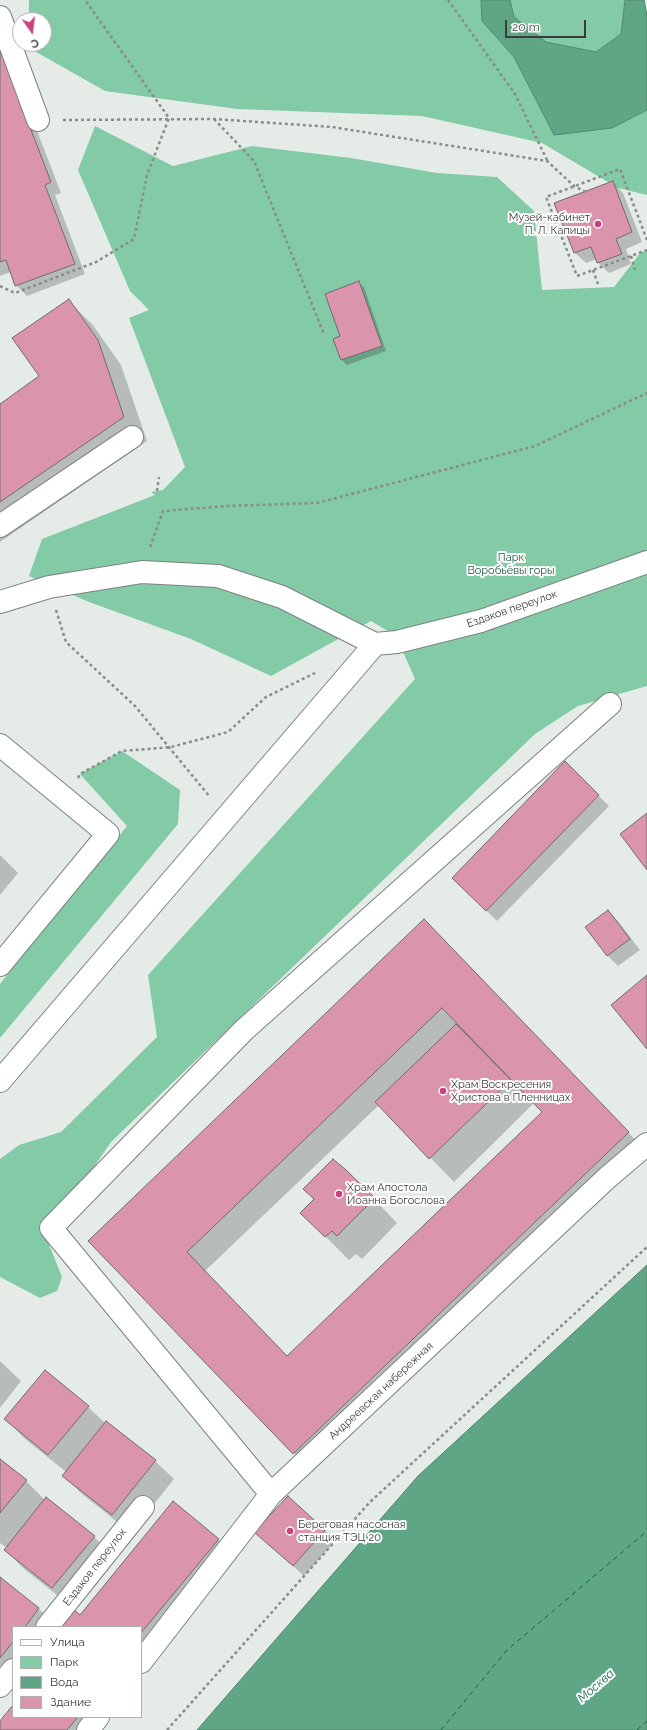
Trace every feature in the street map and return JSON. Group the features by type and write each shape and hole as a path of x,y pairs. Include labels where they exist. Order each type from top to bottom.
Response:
{"street":[{"path":"0,17 38,120"},
{"path":"0,526 132,437"},
{"name":"Ездаков переулок","path":"375,644 397,642 481,621 647,562"},
{"path":"0,602 50,587 142,572 218,576 282,597 375,644 0,1081"},
{"path":"271,1494 51,1228 244,1030 610,704"},
{"path":"0,745 108,834 0,965"},
{"name":"Андреевская набережная","path":"142,1661 271,1494 607,1178 647,1144"},
{"name":"Ездаков переулок","path":"48,1626 143,1507"},
{"path":"0,1686 12,1671"},
{"path":"88,1730 97,1718"}],"path":[{"path":"85,0 169,118"},
{"path":"448,0 515,94 547,161 574,186 586,192"},
{"path":"0,286 15,293 96,262 134,239 147,175 169,118"},
{"path":"38,120 169,118 214,119 332,127 547,161"},
{"path":"214,119 254,161 324,334"},
{"path":"647,240 620,169 546,197 577,276 647,250"},
{"path":"631,256 636,270"},
{"path":"593,270 598,284"},
{"path":"142,572 163,511 227,506 317,503 535,446 647,393"},
{"path":"157,491 159,477"},
{"path":"50,587 66,642 135,706 171,747 226,817"},
{"path":"63,797 80,774 122,750 171,747 228,732 266,697 320,670"},
{"path":"167,1730 370,1502 647,1247"}],"green space":[{"path":"29,0 481,0 482,21 514,57 554,135 612,128 647,110 647,195 618,188 542,143 422,116 237,109 105,91 36,52 52,52 52,12 29,12"},
{"path":"510,0 625,0 621,34 596,52 546,42 514,17"},
{"name":"Парк Воробьёвы горы","path":"95,126 173,166 252,146 351,158 437,173 497,177 534,211 542,290 614,287 641,252 647,251 647,686 578,706 535,734 111,1142 46,1237 62,1277 57,1291 40,1298 0,1277 0,1159 19,1145 61,1132 157,1037 148,975 415,679 396,636 371,621 271,676 191,639 89,602 29,576 42,539 155,495 151,492 163,490 185,467 129,318 149,310 130,291 78,170"},
{"path":"122,751 180,790 178,824 0,1038 0,984 127,826 80,774"}],"water":[{"path":"481,0 510,0 514,17 546,42 596,52 621,34 625,0 644,0 647,15 647,110 612,128 554,135 514,57 482,21"},
{"name":"Москва","path":"647,1265 647,1730 197,1730 418,1476"}],"building":[{"path":"0,49 51,182 45,185 75,264 15,286 6,260 0,262"},
{"path":"613,181 632,232 616,239 622,254 597,263 591,247 574,253 554,203"},
{"path":"359,281 382,346 341,360 333,339 340,336 325,294"},
{"path":"69,299 98,340 124,417 0,502 0,404 39,376 12,338"},
{"path":"565,761 599,795 486,911 452,878"},
{"path":"647,813 647,870 620,834"},
{"path":"608,910 630,939 607,956 585,927"},
{"path":"424,919 629,1132 293,1454 88,1241","holes":["442,1008 542,1112 287,1356 187,1252"]},
{"path":"647,975 647,1049 611,1005"},
{"name":"Храм Воскресения Христова в Пленницах","path":"456,1024 511,1080 429,1159 375,1102"},
{"name":"Храм Апостола Иоанна Богослова","path":"333,1159 375,1198 337,1236 332,1231 325,1237 300,1213 314,1199 303,1189"},
{"path":"45,1370 89,1406 48,1455 4,1419"},
{"path":"106,1421 156,1460 112,1515 62,1476"},
{"path":"0,1459 27,1480 0,1513"},
{"name":"Береговая насосная станция ТЭЦ 20","path":"288,1496 325,1530 293,1566 254,1532"},
{"path":"46,1497 95,1536 52,1588 4,1550"},
{"path":"173,1501 219,1539 142,1632 142,1626 61,1626 74,1610 80,1615"},
{"path":"0,1577 39,1608 26,1626 12,1626 12,1643 0,1658"},
{"path":"12,1706 12,1718 77,1718 67,1730 0,1730 0,1721"}],"ferry route":[{"path":"441,1730 506,1651 647,1531"},
{"path":"637,1730 647,1721"}],"place":[{"name":"Музей-кабинет П. Л. Капицы","path":"598,224"},
{"name":"Храм Воскресения Христова в Пленницах","path":"443,1091"},
{"name":"Храм Апостола Иоанна Богослова","path":"339,1194"},
{"name":"Береговая насосная станция ТЭЦ 20","path":"290,1531"}]}
